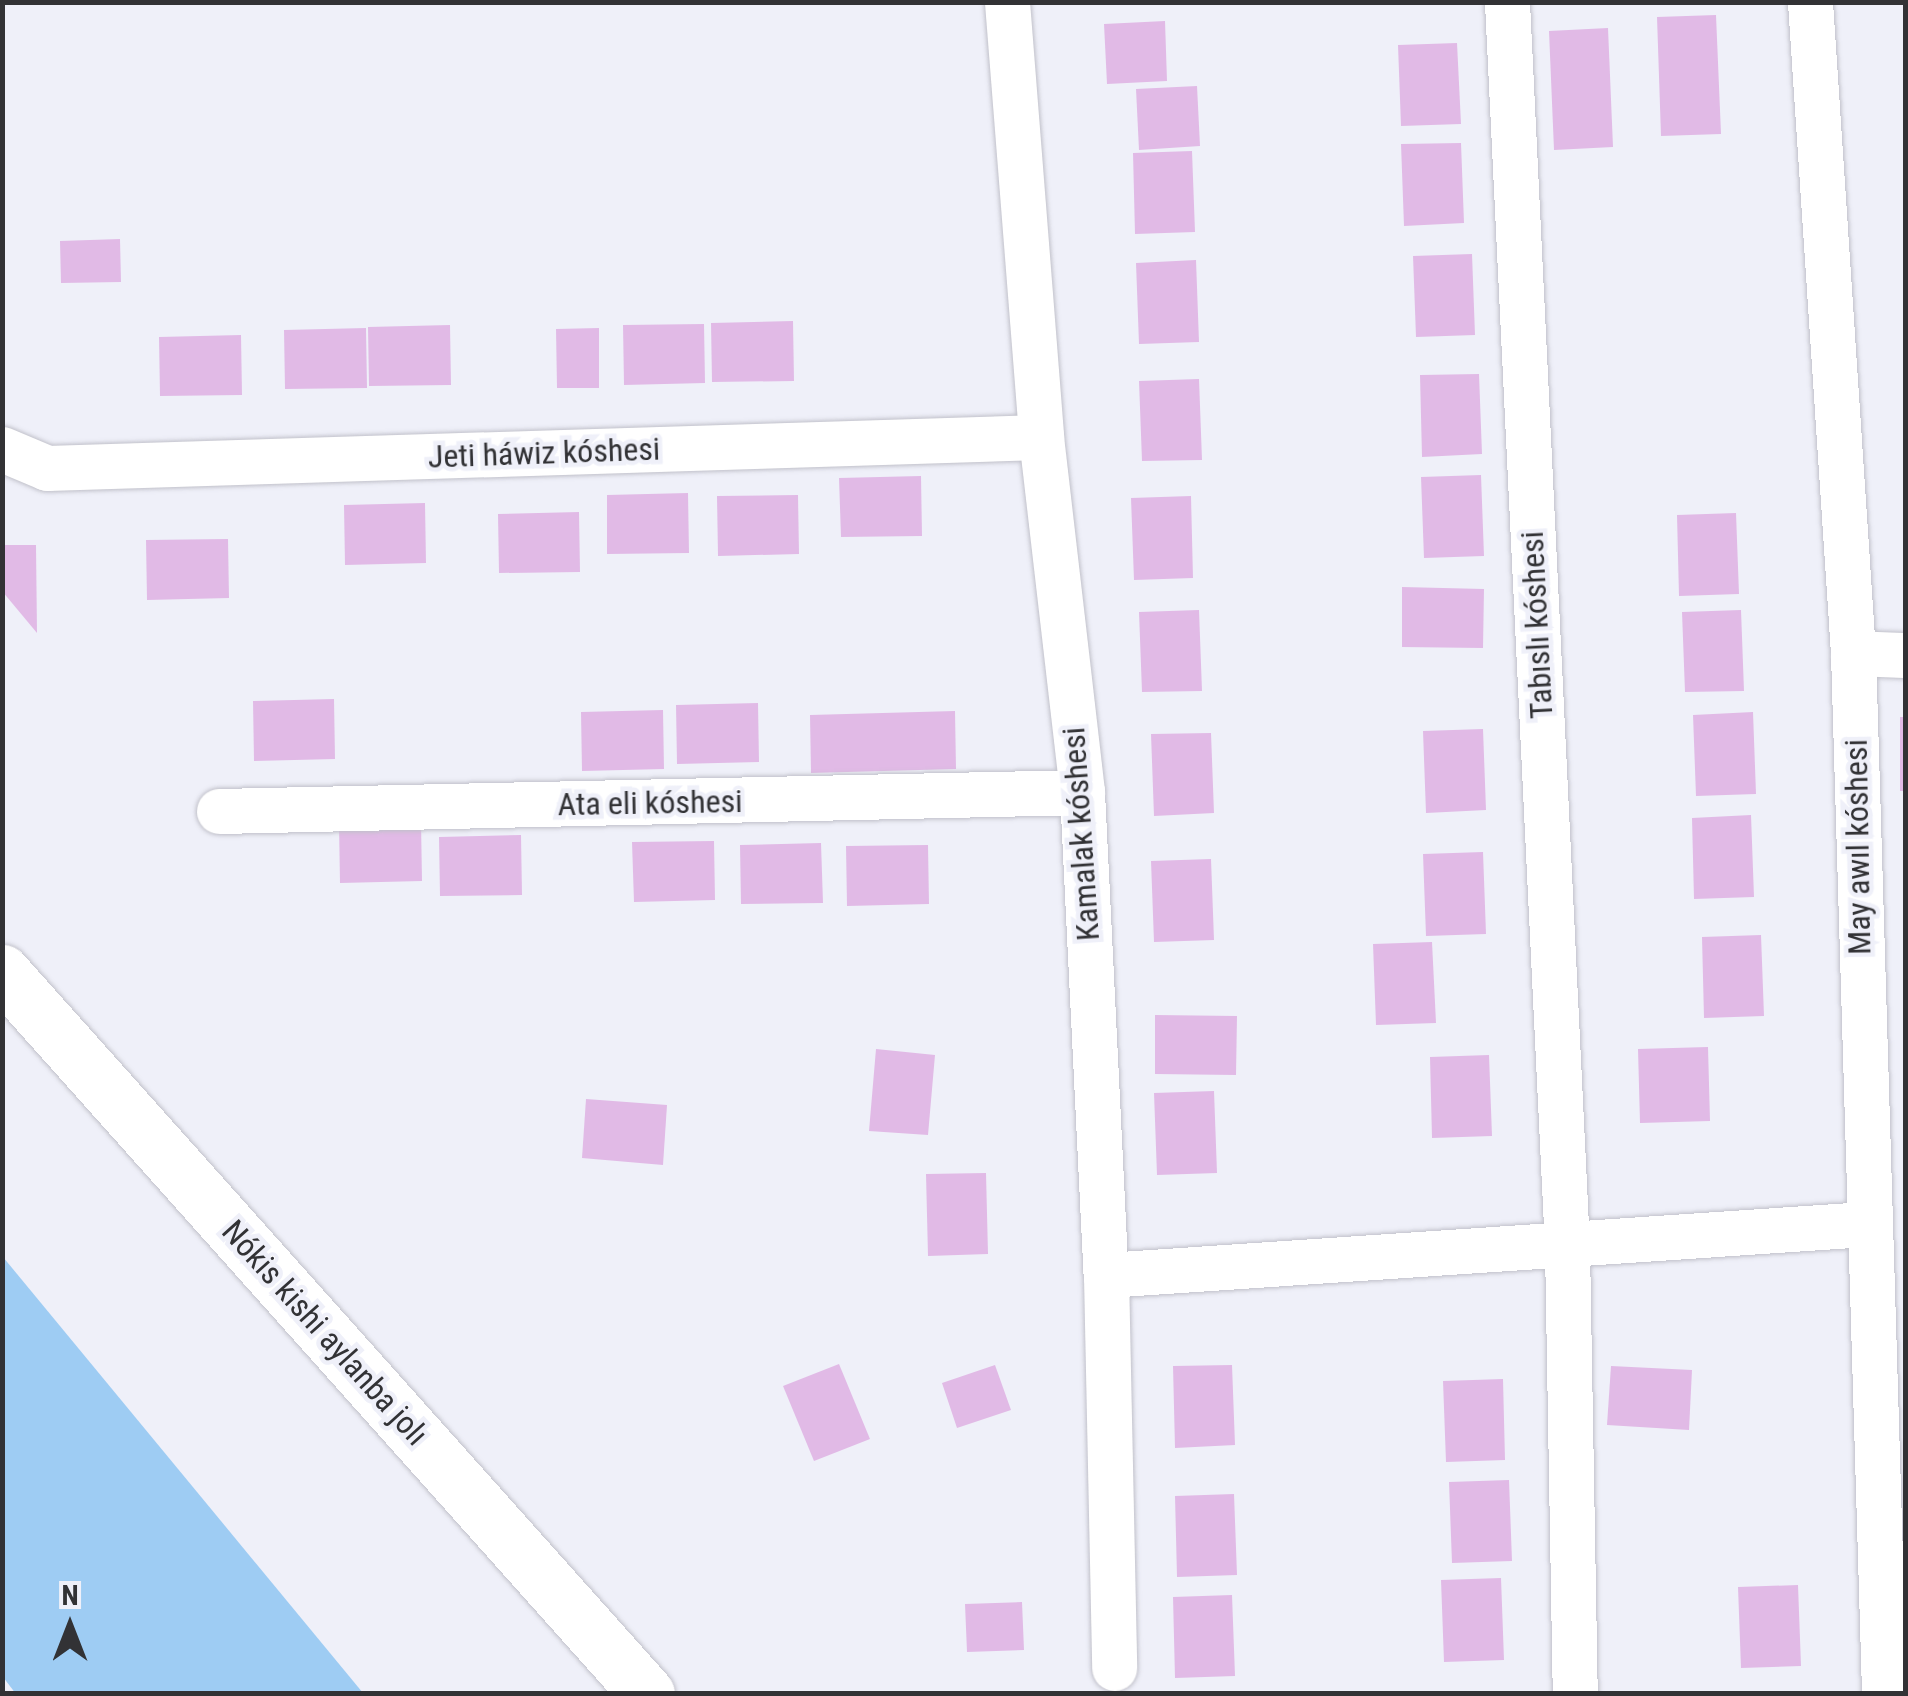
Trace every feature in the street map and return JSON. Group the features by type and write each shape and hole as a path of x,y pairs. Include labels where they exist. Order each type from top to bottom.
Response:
{"main road":[{"name":"Nókis kishi aylanba jolı","path":"2,972 648,1694"}],"street":[{"name":"Kamalak kóshesi","path":"1008,2 1041,436 1082,792 1106,1275 1114,1668"},
{"name":"Tabıslı kóshesi","path":"1507,2 1567,1248 1575,1694"},
{"name":"May awıl kóshesi","path":"1810,2 1853,653 1866,1224 1887,1304 1884,1694"},
{"name":"Jeti háwiz kóshesi","path":"2,450 46,468 1041,436"},
{"path":"1853,653 1906,654"},
{"name":"Ata eli kóshesi","path":"219,811 1082,792"},
{"path":"1106,1275 1567,1248 1866,1224"}],"water":[{"path":"3,1257 363,1693 16,1694 3,1677"}],"building":[{"path":"1716,15 1721,134 1661,136 1657,17"},
{"path":"1165,21 1167,81 1107,84 1104,24"},
{"path":"1608,28 1613,147 1554,150 1549,31"},
{"path":"1457,43 1461,124 1401,126 1398,45"},
{"path":"1197,86 1200,146 1139,150 1136,89"},
{"path":"1461,143 1464,223 1404,226 1401,144"},
{"path":"1192,151 1195,232 1135,234 1133,153"},
{"path":"120,239 121,282 61,283 60,241"},
{"path":"1472,254 1475,335 1416,337 1413,256"},
{"path":"1196,260 1199,342 1139,344 1136,263"},
{"path":"793,321 794,381 712,382 711,323"},
{"path":"704,324 705,383 624,385 623,325"},
{"path":"450,325 451,385 369,386 368,327"},
{"path":"366,328 367,388 285,389 284,330"},
{"path":"599,328 599,388 557,388 556,329"},
{"path":"241,335 242,395 160,396 159,337"},
{"path":"1479,374 1482,454 1422,457 1420,375"},
{"path":"1199,379 1202,460 1142,461 1139,381"},
{"path":"1481,475 1484,556 1424,558 1421,477"},
{"path":"921,476 922,536 841,537 839,478"},
{"path":"688,493 689,553 607,554 607,495"},
{"path":"798,495 799,554 718,556 717,496"},
{"path":"1191,496 1193,578 1134,580 1131,498"},
{"path":"425,503 426,563 345,565 344,505"},
{"path":"579,512 580,572 499,573 498,514"},
{"path":"1736,513 1739,594 1679,596 1677,515"},
{"path":"228,539 229,598 147,600 146,540"},
{"path":"2,545 36,545 37,633 2,591"},
{"path":"1402,587 1484,589 1483,648 1402,647"},
{"path":"1199,610 1202,691 1142,692 1139,612"},
{"path":"1741,610 1744,691 1685,692 1682,612"},
{"path":"334,699 335,759 254,761 253,701"},
{"path":"758,703 759,762 677,764 676,705"},
{"path":"663,710 664,769 582,771 581,712"},
{"path":"955,711 956,769 811,773 810,715"},
{"path":"1753,712 1756,794 1696,796 1693,715"},
{"path":"1900,717 1906,717 1906,791 1900,791"},
{"path":"1483,729 1486,810 1426,813 1423,731"},
{"path":"1211,733 1214,813 1154,816 1151,734"},
{"path":"1751,815 1754,897 1694,899 1692,818"},
{"path":"421,822 422,881 340,883 339,824"},
{"path":"521,835 522,895 440,896 439,837"},
{"path":"714,841 715,900 634,902 632,842"},
{"path":"821,843 823,903 741,904 740,845"},
{"path":"928,845 929,904 847,906 846,846"},
{"path":"1483,852 1486,934 1426,936 1423,854"},
{"path":"1211,859 1214,940 1154,942 1151,861"},
{"path":"1761,935 1764,1016 1704,1018 1702,937"},
{"path":"1432,942 1436,1023 1376,1025 1373,944"},
{"path":"1155,1015 1237,1016 1236,1075 1155,1074"},
{"path":"1708,1047 1710,1121 1640,1123 1638,1049"},
{"path":"876,1049 935,1055 928,1135 869,1131"},
{"path":"1489,1055 1492,1136 1432,1138 1430,1057"},
{"path":"1214,1091 1217,1173 1157,1175 1154,1093"},
{"path":"586,1099 667,1105 663,1165 582,1158"},
{"path":"986,1173 988,1254 928,1256 926,1174"},
{"path":"839,1364 870,1439 814,1461 783,1386"},
{"path":"995,1365 1011,1410 957,1428 942,1383"},
{"path":"1232,1365 1235,1445 1175,1448 1173,1366"},
{"path":"1611,1366 1692,1370 1689,1430 1607,1425"},
{"path":"1503,1379 1505,1460 1446,1462 1443,1381"},
{"path":"1509,1480 1512,1561 1452,1563 1449,1482"},
{"path":"1234,1494 1237,1575 1177,1577 1175,1496"},
{"path":"1501,1578 1504,1660 1444,1662 1441,1580"},
{"path":"1798,1585 1801,1666 1741,1668 1738,1587"},
{"path":"1232,1595 1235,1676 1175,1678 1173,1597"},
{"path":"1022,1602 1024,1650 967,1652 965,1604"}]}
